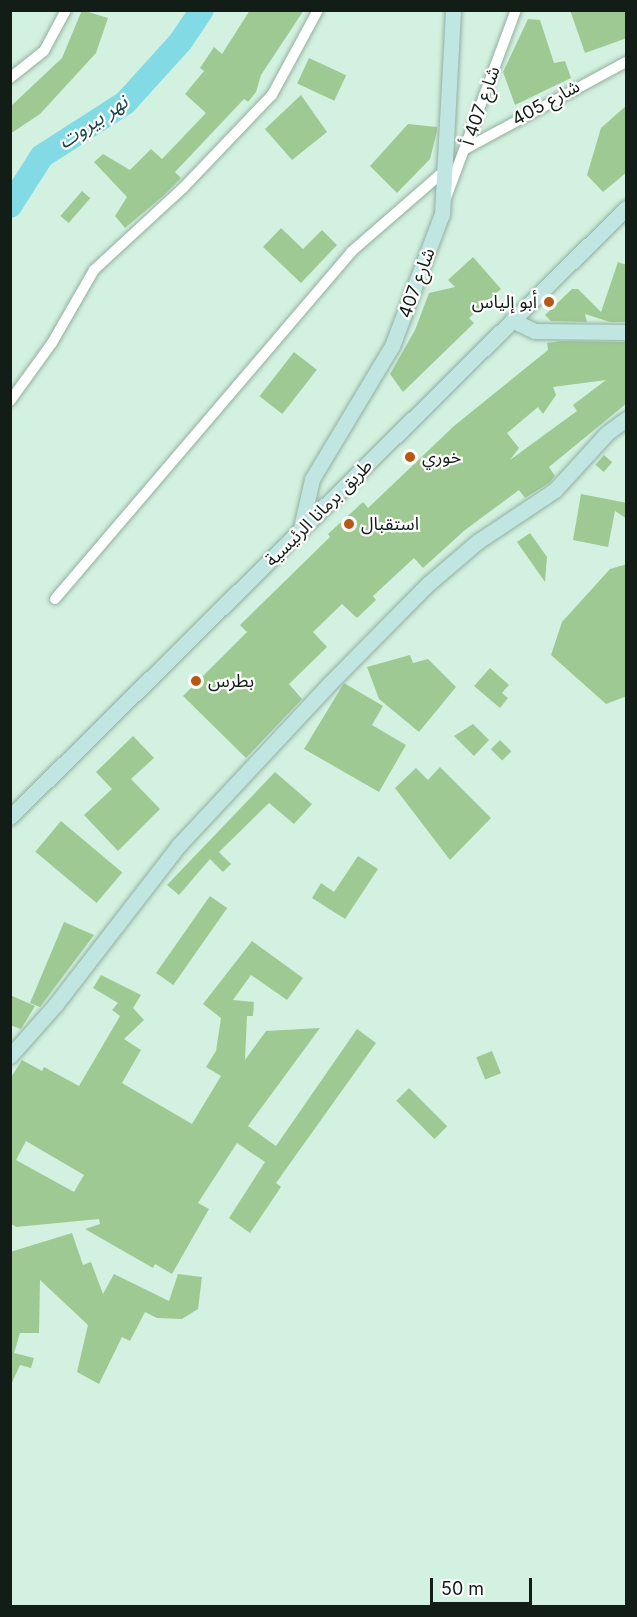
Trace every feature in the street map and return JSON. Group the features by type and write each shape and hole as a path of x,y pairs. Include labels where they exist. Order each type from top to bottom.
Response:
{"street":[{"path":"10,78 44,51 66,10"},
{"path":"10,401 52,343 94,270 183,188 273,95 318,10"},
{"name":"شارع 407","path":"300,532 312,479 392,346 444,202 442,173 453,10"},
{"name":"شارع 407 أ","path":"444,202 467,148 516,10"},
{"name":"شارع 405","path":"467,148 627,62"},
{"path":"56,599 351,252 442,173"},
{"name":"طريق برمانا الرئيسية","path":"10,817 627,208"},
{"path":"512,320 535,331 627,332"},
{"path":"10,1056 70,987 179,844 329,684 428,584 477,542 555,490 608,433 627,418"}],"building":[{"path":"82,10 108,18 96,53 40,114 10,134 10,107 62,58"},
{"path":"250,10 304,10 261,75 256,92 248,102 244,99 175,172 181,178 125,228 115,216 127,197 94,162 103,154 130,170 151,149 162,159 206,113 185,94 204,71 200,68 214,47 222,54"},
{"path":"570,10 627,10 627,38 585,53"},
{"path":"528,19 540,20 554,63 565,61 571,78 515,105 503,72"},
{"path":"309,58 346,75 334,101 297,83"},
{"path":"301,95 327,132 292,160 265,129"},
{"path":"627,105 627,172 603,192 587,175 601,128"},
{"path":"408,124 437,127 437,131 430,159 397,193 370,166"},
{"path":"82,191 90,198 69,223 60,216"},
{"path":"281,228 303,249 322,230 337,245 301,283 263,247"},
{"path":"473,257 501,289 469,318 474,323 403,392 390,374 415,330 429,293 455,287 448,280"},
{"path":"618,262 627,265 627,322 610,322 585,314 587,322 551,321 545,315 572,289 578,289 601,312"},
{"path":"561,341 627,342 627,403 549,467 555,476 549,483 525,498 519,490 465,530 423,568 414,558 373,596 376,600 357,618 342,604 313,632 327,647 289,684 302,699 246,758 183,696 247,632 240,625 330,537 328,534 363,502 368,508 454,426 548,350 547,343","holes":["606,380 573,405 577,411 510,460 519,448 507,433 538,407 543,414 556,395 553,387"]},
{"path":"294,352 317,370 282,414 260,396"},
{"path":"604,455 612,462 604,472 595,465"},
{"path":"581,494 627,503 627,519 615,511 608,547 573,540"},
{"path":"530,533 547,557 545,582 517,542"},
{"path":"627,564 627,696 606,704 551,655 562,622 610,569"},
{"path":"410,655 413,663 428,659 456,687 419,732 379,699 367,667"},
{"path":"490,668 509,685 502,693 508,698 500,708 474,686"},
{"path":"344,683 383,706 372,725 406,745 379,792 304,749"},
{"path":"473,724 489,740 474,756 454,736"},
{"path":"133,736 154,758 131,779 160,809 118,851 84,815 112,789 96,772"},
{"path":"500,740 511,751 502,761 491,749"},
{"path":"440,767 491,818 450,860 395,788 416,768 428,780"},
{"path":"275,772 312,804 294,824 269,803 219,852 231,864 223,872 210,859 179,895 167,885"},
{"path":"61,821 122,872 97,903 35,852"},
{"path":"358,856 378,869 345,919 312,898 321,883 334,892"},
{"path":"210,896 227,908 173,985 156,973"},
{"path":"64,922 94,935 40,1007 30,1003"},
{"path":"252,941 303,978 287,1000 251,975 233,1000 254,1002 253,1016 247,1016 245,1060 266,1031 320,1028 248,1126 276,1146 357,1029 376,1043 276,1183 281,1187 250,1233 229,1218 265,1162 237,1143 198,1203 209,1209 172,1274 155,1264 153,1268 85,1229 100,1224 99,1219 16,1227 10,1223 10,1079 22,1060 42,1071 44,1067 79,1086 120,1016 112,1010 118,1003 93,988 101,975 141,995 133,1008 144,1020 124,1039 141,1050 122,1083 192,1124 221,1076 206,1067 216,1051 221,1018 203,1004","holes":["26,1141 84,1175 74,1192 16,1160"]},
{"path":"10,995 35,1006 21,1029 10,1025"},
{"path":"492,1051 501,1073 485,1080 476,1057"},
{"path":"409,1088 447,1126 434,1139 396,1101"},
{"path":"72,1233 83,1265 91,1262 103,1294 114,1274 169,1301 178,1274 202,1277 198,1309 182,1319 157,1318 145,1312 130,1341 122,1337 99,1384 77,1372 88,1325 40,1280 39,1333 20,1333 14,1353 34,1358 31,1368 20,1365 10,1387 10,1252"}],"waterway":[{"name":"نهر بيروت","path":"10,206 42,156 125,103 181,41 202,10"}],"place":[{"name":"أبو إلياس","path":"549,302"},
{"name":"خوري","path":"410,457"},
{"name":"استقبال","path":"349,524"},
{"name":"بطرس","path":"196,681"}]}
